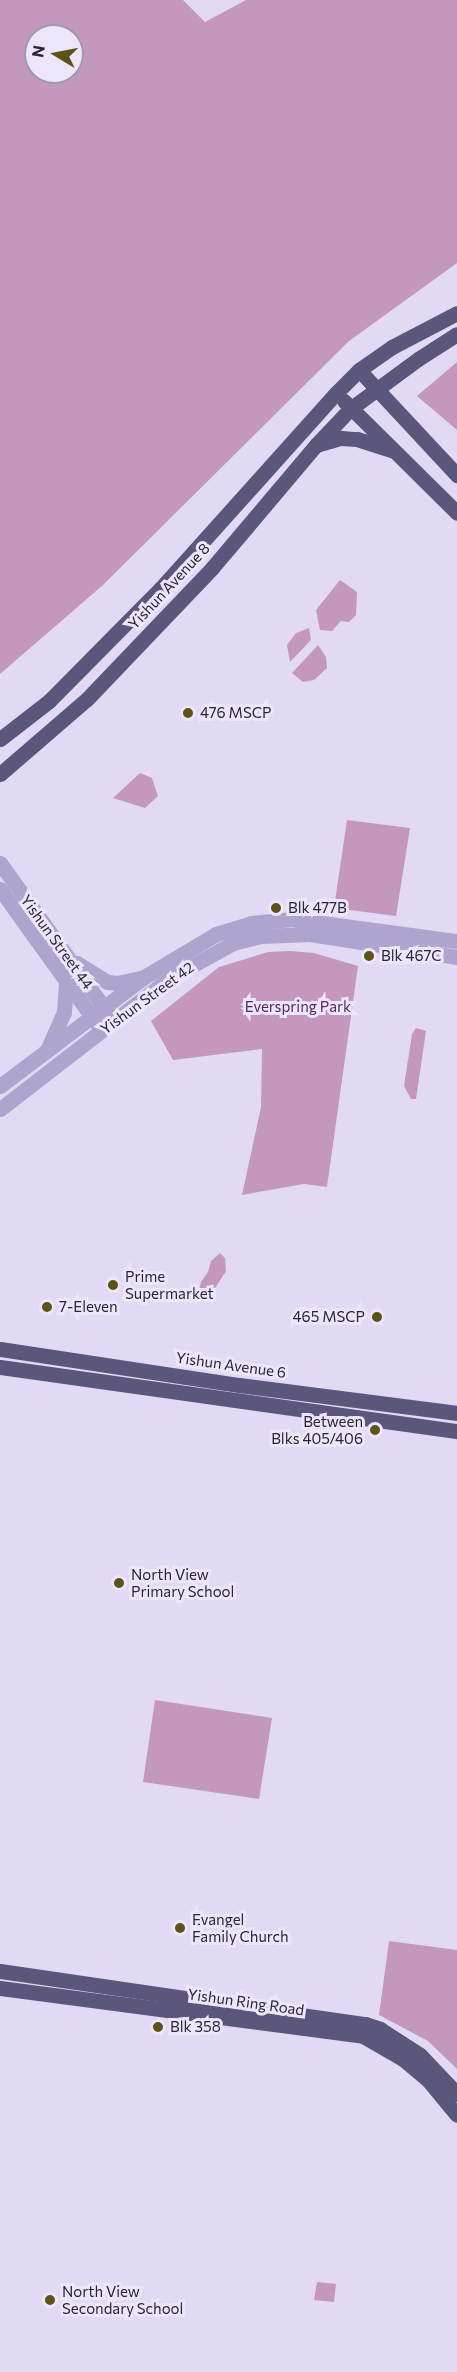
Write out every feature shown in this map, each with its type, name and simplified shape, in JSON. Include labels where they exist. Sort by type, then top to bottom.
[{"type":"main road","name":"Yishun Avenue 8","points":[[0,740],[49,700],[161,588],[359,370],[392,347],[457,312]]},
{"type":"main road","name":"Yishun Avenue 8","points":[[0,783],[4,771],[87,699],[212,568],[316,445],[350,409],[457,334]]},
{"type":"main road","points":[[359,370],[457,476]]},
{"type":"main road","points":[[337,392],[350,409],[457,513]]},
{"type":"main road","points":[[316,445],[341,438],[357,439],[396,452]]},
{"type":"main road","name":"Yishun Avenue 6","points":[[0,1349],[239,1385],[457,1413]]},
{"type":"main road","points":[[0,1367],[457,1431]]},
{"type":"main road","points":[[438,1410],[457,1420]]},
{"type":"main road","name":"Yishun Ring Road","points":[[0,1971],[140,1999],[363,2036],[403,2059],[428,2080],[457,2115]]},
{"type":"main road","name":"Yishun Ring Road","points":[[0,1988],[140,1999],[365,2024],[380,2029],[420,2055],[457,2094]]},
{"type":"street","name":"Yishun Street 44","points":[[0,863],[69,958],[98,1013],[101,1032]]},
{"type":"street","name":"Yishun Street 44","points":[[0,889],[66,981],[98,1013],[115,1022]]},
{"type":"street","name":"Yishun Street 42","points":[[0,1086],[144,977],[216,934],[264,920],[311,921],[457,941]]},
{"type":"street","name":"Yishun Street 42","points":[[0,1109],[168,979],[198,960],[233,944],[261,936],[310,934],[457,957]]},
{"type":"street","points":[[69,958],[108,982],[117,983],[144,977]]},
{"type":"street","points":[[46,1051],[64,1012],[66,981]]},
{"type":"green space","points":[[0,0],[183,0],[205,22],[246,0],[457,0],[457,263],[349,341],[103,585],[0,674]]},
{"type":"green space","points":[[457,362],[457,430],[417,396]]},
{"type":"green space","points":[[340,580],[357,592],[356,615],[349,622],[341,621],[332,631],[320,630],[316,610]]},
{"type":"green space","points":[[309,628],[311,640],[290,662],[287,645],[296,633]]},
{"type":"green space","points":[[318,645],[326,657],[327,668],[314,680],[303,682],[292,673]]},
{"type":"green space","points":[[140,773],[152,778],[158,796],[145,808],[113,798]]},
{"type":"green space","points":[[347,820],[410,828],[396,916],[334,908]]},
{"type":"green space","name":"Everspring Park","points":[[268,952],[314,953],[358,966],[327,1187],[304,1184],[242,1195],[261,1107],[262,1049],[173,1060],[151,1021],[219,967]]},
{"type":"green space","points":[[416,1028],[426,1031],[416,1099],[411,1099],[404,1086],[412,1034]]},
{"type":"green space","points":[[220,1253],[225,1258],[226,1271],[210,1296],[200,1301],[197,1299],[201,1282],[208,1272],[211,1261]]},
{"type":"green space","points":[[155,1700],[272,1718],[259,1799],[143,1782]]},
{"type":"green space","points":[[389,1941],[457,1950],[457,2069],[428,2041],[379,2015]]},
{"type":"green space","points":[[317,2282],[336,2284],[334,2302],[314,2300]]},
{"type":"place","name":"476 MSCP","points":[[188,713]]},
{"type":"place","name":"Blk 477B","points":[[276,908]]},
{"type":"place","name":"Blk 467C","points":[[369,956]]},
{"type":"place","name":"Prime Supermarket","points":[[113,1285]]},
{"type":"place","name":"7-Eleven","points":[[47,1307]]},
{"type":"place","name":"465 MSCP","points":[[377,1317]]},
{"type":"place","name":"Between Blks 405/406","points":[[375,1430]]},
{"type":"place","name":"North View Primary School","points":[[119,1583]]},
{"type":"place","name":"Evangel Family Church","points":[[180,1928]]},
{"type":"place","name":"Blk 358","points":[[158,2027]]},
{"type":"place","name":"North View Secondary School","points":[[50,2300]]}]
